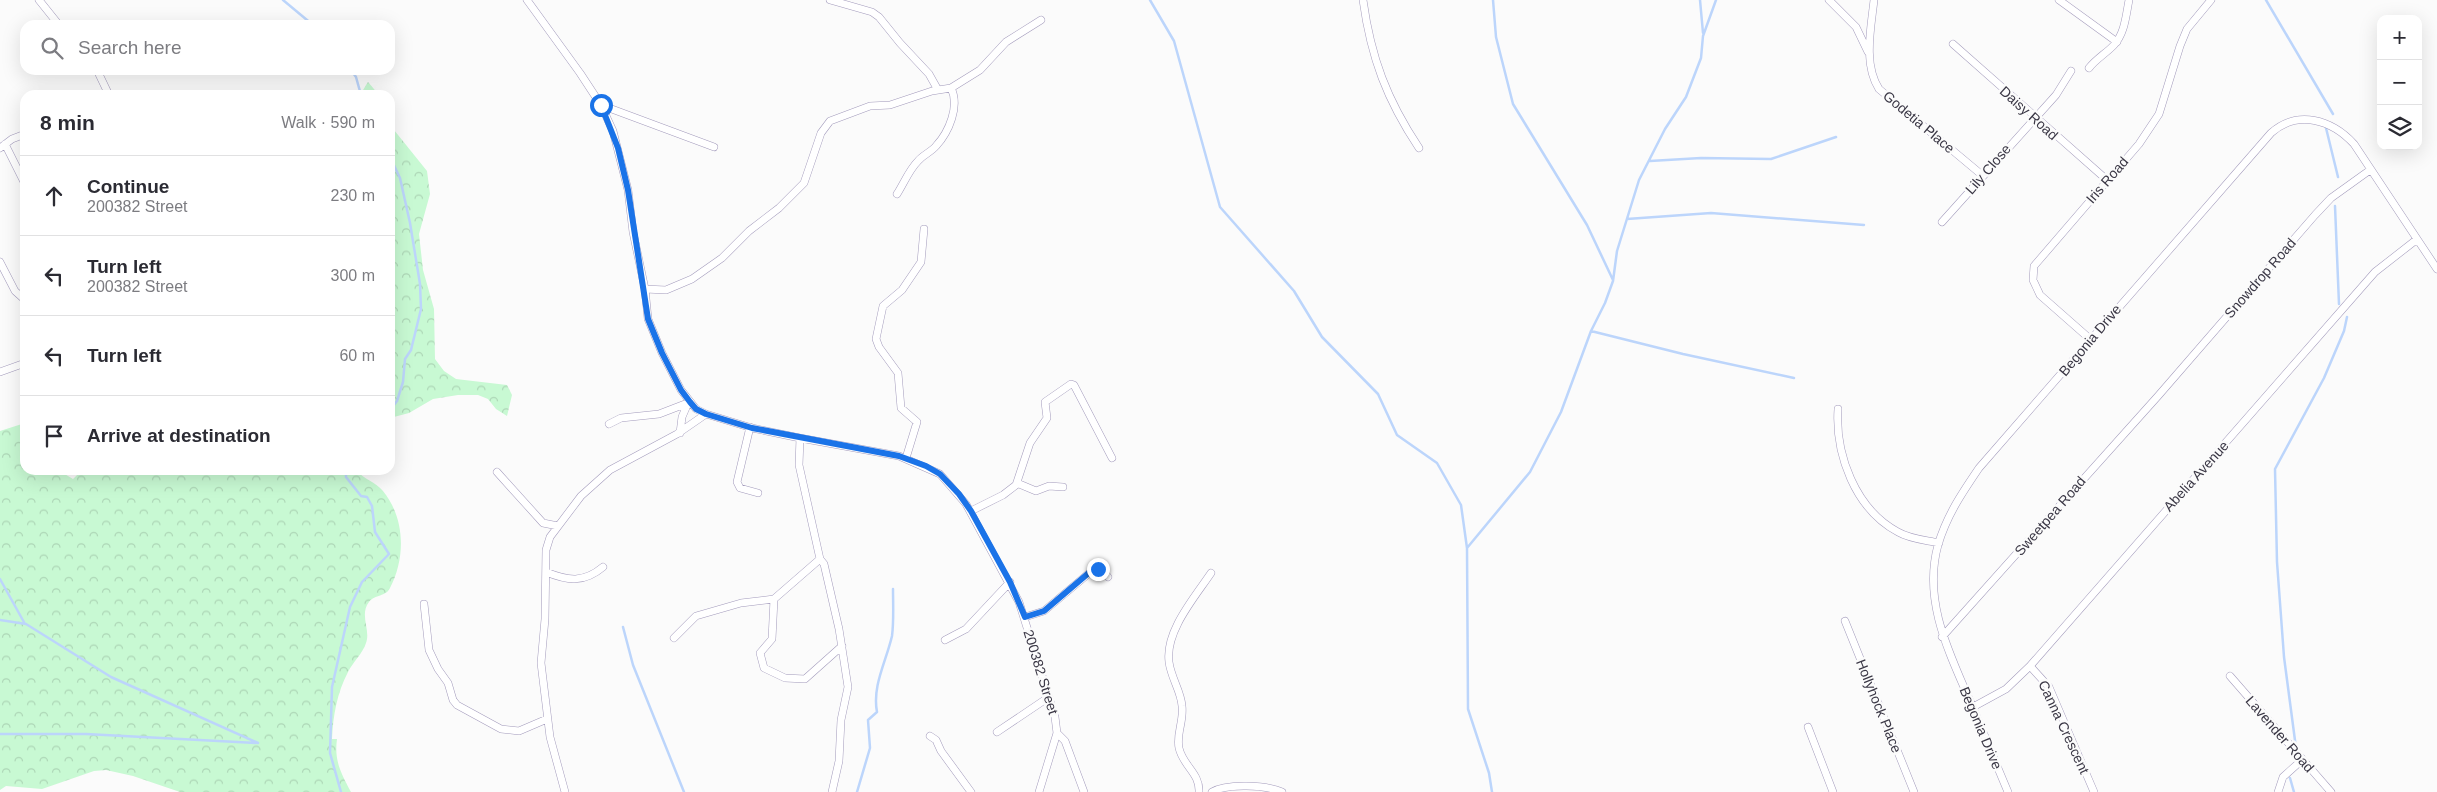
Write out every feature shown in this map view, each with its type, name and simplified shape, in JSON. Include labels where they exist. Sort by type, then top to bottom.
[{"type":"street","points":[[39,0],[55,20]]},
{"type":"street","name":"200382 Street","points":[[527,0],[580,72],[601,105],[618,148],[645,289],[648,319],[688,403],[706,414],[750,427],[906,458],[940,474],[959,494],[971,511],[1010,582],[1025,617],[1055,717],[1057,733],[1040,790]]},
{"type":"street","points":[[830,0],[872,12],[879,17],[929,74],[938,90]]},
{"type":"street","points":[[1363,0],[1381,77],[1398,116],[1419,148]]},
{"type":"street","points":[[1829,0],[1858,29],[1870,57]]},
{"type":"street","name":"Godetia Place","points":[[1874,0],[1870,57],[1873,79],[1879,89],[1982,175]]},
{"type":"street","points":[[2059,0],[2117,42]]},
{"type":"street","points":[[2089,68],[2117,42],[2124,28],[2129,0]]},
{"type":"street","name":"Iris Road","points":[[2090,339],[2040,295],[2035,287],[2032,273],[2036,262],[2139,144],[2155,123],[2184,36],[2211,0]]},
{"type":"street","points":[[645,289],[666,290],[692,279],[722,258],[749,231],[779,208],[804,183],[821,133],[830,121],[870,106],[899,102],[951,88],[980,70],[1006,42],[1041,20]]},
{"type":"street","name":"Daisy Road","points":[[1953,44],[2106,180]]},
{"type":"street","name":"Lily Close","points":[[1942,222],[2056,94],[2071,71]]},
{"type":"street","points":[[99,75],[107,90]]},
{"type":"street","points":[[897,194],[919,160],[936,146],[946,130],[956,102],[951,88]]},
{"type":"street","points":[[601,105],[714,147]]},
{"type":"street","name":"Begonia Drive","points":[[2008,792],[1942,637],[1935,599],[1934,575],[1939,543],[1952,509],[1979,468],[2271,133],[2279,127],[2306,119],[2332,125],[2348,138],[2437,269]]},
{"type":"street","points":[[20,137],[2,146],[20,176]]},
{"type":"street","name":"Snowdrop Road","points":[[2158,396],[2325,205],[2370,170]]},
{"type":"street","points":[[906,458],[917,429],[917,422],[901,408],[898,373],[879,347],[876,339],[882,306],[902,290],[920,262],[924,229]]},
{"type":"street","name":"Abelia Avenue","points":[[1973,707],[2006,689],[2030,666],[2375,272],[2416,240]]},
{"type":"street","points":[[0,262],[15,292],[20,296]]},
{"type":"street","points":[[0,372],[20,365]]},
{"type":"street","points":[[971,511],[1003,495],[1016,483],[1030,443],[1047,418],[1045,402],[1071,384],[1074,385],[1112,458]]},
{"type":"street","name":"Sweetpea Road","points":[[1942,637],[2158,396]]},
{"type":"street","points":[[609,424],[620,418],[659,414],[688,403]]},
{"type":"street","points":[[680,433],[688,403]]},
{"type":"street","points":[[1838,409],[1838,435],[1849,477],[1868,506],[1896,531],[1910,537],[1939,543]]},
{"type":"street","points":[[565,792],[547,720],[541,663],[548,542],[581,496],[610,470],[680,433],[706,414]]},
{"type":"street","points":[[750,427],[737,482],[740,488],[758,493]]},
{"type":"street","points":[[800,438],[799,466],[820,559],[824,564],[842,646],[848,687],[839,737],[840,761],[832,792]]},
{"type":"street","points":[[497,472],[543,523],[558,526]]},
{"type":"street","points":[[1016,483],[1036,491],[1049,486],[1063,487]]},
{"type":"street","points":[[674,638],[696,616],[741,603],[774,599],[820,559]]},
{"type":"street","points":[[546,572],[560,578],[575,580],[591,575],[603,567]]},
{"type":"street","points":[[1025,617],[1044,611],[1094,569],[1102,570],[1108,577]]},
{"type":"street","points":[[1199,792],[1197,778],[1181,758],[1178,746],[1182,708],[1171,670],[1169,653],[1180,622],[1211,573]]},
{"type":"street","points":[[945,640],[966,628],[1010,582]]},
{"type":"street","points":[[774,599],[772,639],[760,653],[764,668],[785,678],[806,679],[842,646]]},
{"type":"street","points":[[424,604],[429,650],[438,669],[448,683],[453,700],[457,705],[501,729],[520,731],[547,720]]},
{"type":"street","name":"Hollyhock Place","points":[[1845,621],[1914,792]]},
{"type":"street","name":"Canna Crescent","points":[[2030,666],[2049,686],[2094,792]]},
{"type":"street","name":"Lavender Road","points":[[2230,676],[2331,792]]},
{"type":"street","points":[[997,732],[1049,697]]},
{"type":"street","points":[[1808,727],[1833,792]]},
{"type":"street","points":[[1057,733],[1065,741],[1084,792]]},
{"type":"street","points":[[930,736],[936,740],[941,751],[961,775],[971,792]]},
{"type":"street","points":[[2278,792],[2283,777],[2302,760]]},
{"type":"street","points":[[1212,792],[1229,786],[1270,788],[1282,792]]},
{"type":"green space","points":[[368,82],[375,90],[363,90]]},
{"type":"green space","points":[[395,131],[427,171],[430,194],[419,234],[423,270],[434,309],[435,359],[444,371],[456,379],[507,385],[512,395],[507,416],[496,409],[488,399],[478,395],[458,395],[433,399],[409,413],[395,417]]},
{"type":"green space","points":[[20,425],[20,475],[66,475],[73,479],[77,475],[361,475],[383,491],[396,513],[399,525],[401,551],[399,564],[388,591],[371,599],[366,607],[366,643],[344,680],[338,696],[333,722],[332,739],[337,739],[337,760],[341,773],[351,792],[180,792],[133,776],[106,770],[94,771],[42,789],[6,786],[0,790],[0,431]]},
{"type":"waterway","points":[[283,0],[307,20]]},
{"type":"waterway","points":[[1150,0],[1174,41],[1220,207],[1294,291],[1322,337],[1378,394],[1397,435],[1437,463],[1461,505],[1467,548],[1468,709],[1489,773],[1492,792]]},
{"type":"waterway","points":[[1493,0],[1496,37],[1513,104],[1587,225],[1613,280]]},
{"type":"waterway","points":[[1700,0],[1703,33]]},
{"type":"waterway","points":[[1467,548],[1530,472],[1561,412],[1591,331],[1605,303],[1613,281],[1617,251],[1639,180],[1665,129],[1686,97],[1701,58],[1703,36],[1716,0]]},
{"type":"waterway","points":[[2266,0],[2333,114]]},
{"type":"waterway","points":[[355,75],[360,90]]},
{"type":"waterway","points":[[2326,128],[2338,177]]},
{"type":"waterway","points":[[1650,161],[1701,158],[1771,159],[1836,137]]},
{"type":"waterway","points":[[395,168],[400,178],[410,223],[420,284],[421,309],[411,350],[405,359],[403,382],[395,404]]},
{"type":"waterway","points":[[2335,206],[2339,304]]},
{"type":"waterway","points":[[1627,219],[1711,213],[1864,225]]},
{"type":"waterway","points":[[2296,748],[2284,657],[2277,562],[2275,469],[2324,378],[2344,331],[2347,317]]},
{"type":"waterway","points":[[1591,331],[1683,354],[1794,378]]},
{"type":"waterway","points":[[341,792],[330,753],[332,687],[350,607],[362,582],[389,554],[375,532],[372,506],[367,497],[361,496],[346,475]]},
{"type":"waterway","points":[[0,579],[25,624]]},
{"type":"waterway","points":[[857,792],[870,748],[868,720],[877,712],[876,693],[892,636],[893,589]]},
{"type":"waterway","points":[[0,620],[26,624],[111,677],[258,743]]},
{"type":"waterway","points":[[623,627],[633,665],[684,792]]},
{"type":"waterway","points":[[0,734],[86,734],[256,743]]},
{"type":"waterway","points":[[2290,778],[2294,792]]},
{"type":"route","points":[[601,105],[613,131],[628,190],[633,232],[645,289],[648,319],[662,353],[681,390],[696,409],[706,414],[752,428],[899,456],[926,466],[940,474],[951,484],[971,511],[1010,582],[1025,617],[1044,611],[1091,571],[1098,569]]}]
